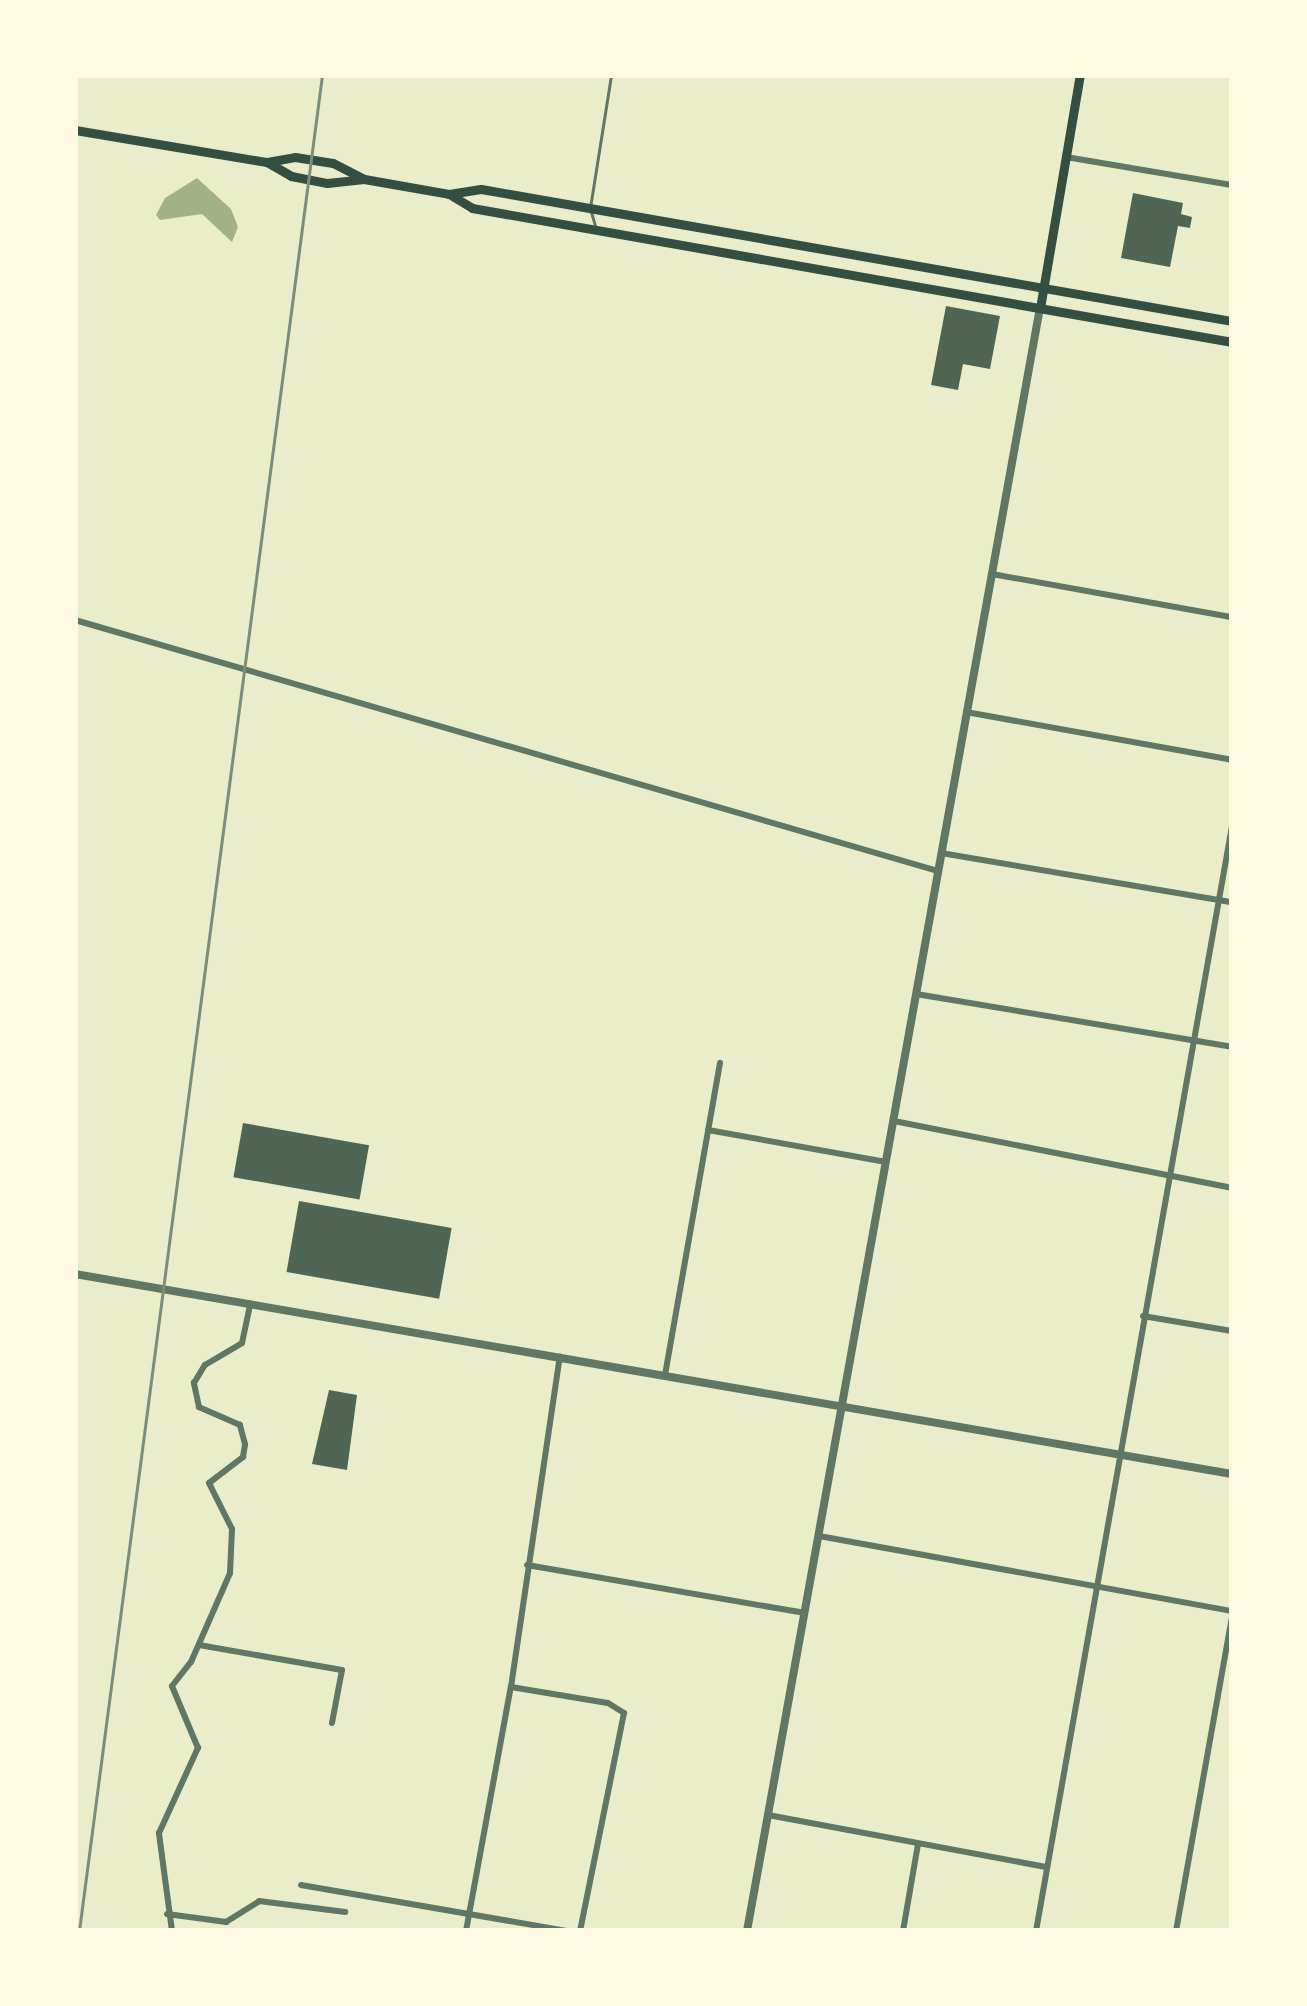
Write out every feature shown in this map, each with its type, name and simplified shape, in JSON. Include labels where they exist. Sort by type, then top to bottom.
[{"type":"main road","points":[[1040,308],[1080,75]]},
{"type":"main road","points":[[75,130],[268,162],[314,180],[364,179],[449,194],[481,190],[1232,321]]},
{"type":"main road","points":[[268,162],[294,156],[333,163],[364,179]]},
{"type":"main road","points":[[449,194],[472,208],[1232,342]]},
{"type":"street","points":[[1066,157],[1232,186]]},
{"type":"street","points":[[747,1931],[1040,308]]},
{"type":"street","points":[[992,574],[1232,618]]},
{"type":"street","points":[[75,620],[938,871]]},
{"type":"street","points":[[966,712],[1232,760]]},
{"type":"street","points":[[1036,1931],[1232,826]]},
{"type":"street","points":[[942,853],[1232,902]]},
{"type":"street","points":[[916,994],[1232,1047]]},
{"type":"street","points":[[665,1375],[720,1063]]},
{"type":"street","points":[[894,1121],[1232,1188]]},
{"type":"street","points":[[708,1130],[886,1162]]},
{"type":"street","points":[[75,1274],[1232,1474]]},
{"type":"street","points":[[172,1931],[159,1833],[198,1748],[172,1686],[199,1645],[227,1581],[234,1539],[209,1484],[243,1457],[245,1444],[240,1425],[200,1407],[194,1383],[205,1365],[242,1343],[250,1304]]},
{"type":"street","points":[[1144,1316],[1232,1332]]},
{"type":"street","points":[[466,1931],[511,1687],[560,1357]]},
{"type":"street","points":[[818,1536],[1232,1614],[1176,1931]]},
{"type":"street","points":[[527,1565],[804,1614]]},
{"type":"street","points":[[199,1645],[342,1670],[332,1723]]},
{"type":"street","points":[[511,1687],[608,1703],[624,1713],[580,1931]]},
{"type":"street","points":[[768,1815],[1047,1867]]},
{"type":"street","points":[[903,1931],[918,1844]]},
{"type":"street","points":[[302,1884],[568,1931]]},
{"type":"street","points":[[168,1914],[226,1922],[259,1901],[346,1912]]},
{"type":"street","points":[[211,1931],[212,1922]]},
{"type":"lane","points":[[597,230],[590,208],[612,75]]},
{"type":"shaded area","points":[[197,178],[231,209],[238,227],[232,242],[202,214],[160,220],[156,215],[165,198]]},
{"type":"building","points":[[1133,193],[1183,203],[1181,214],[1192,217],[1190,228],[1178,226],[1170,267],[1121,258]]},
{"type":"building","points":[[946,306],[1000,316],[990,369],[963,364],[958,390],[931,385]]},
{"type":"building","points":[[243,1123],[369,1145],[360,1199],[233,1177]]},
{"type":"building","points":[[299,1201],[452,1228],[439,1299],[286,1272]]},
{"type":"building","points":[[329,1390],[357,1395],[347,1470],[312,1464]]},
{"type":"railway","points":[[79,1931],[322,75]]}]
